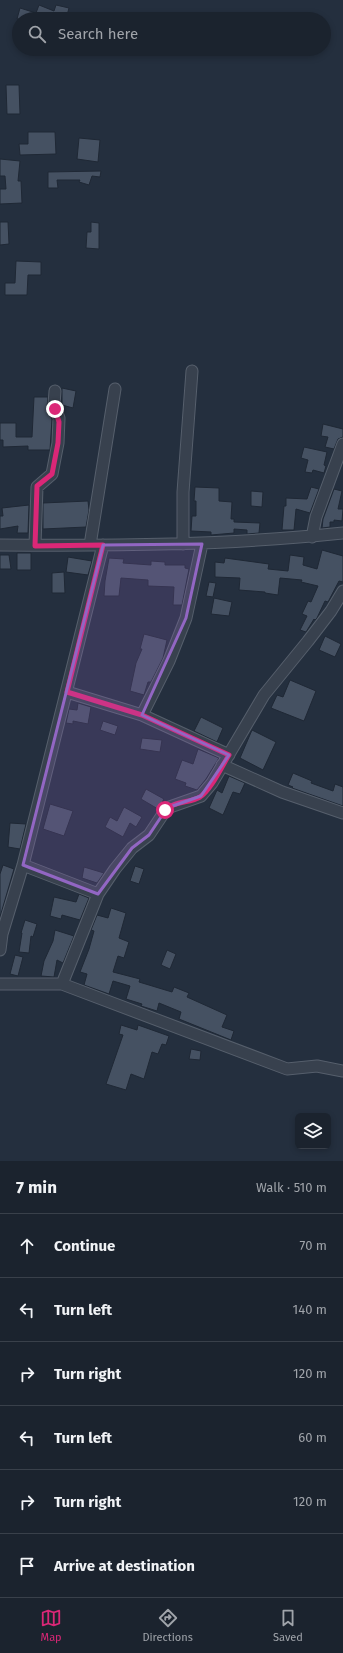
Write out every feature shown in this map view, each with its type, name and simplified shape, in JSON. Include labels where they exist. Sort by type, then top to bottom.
[{"type":"street","points":[[182,544],[183,492],[192,371]]},
{"type":"street","points":[[90,545],[115,389]]},
{"type":"street","points":[[35,546],[37,486],[52,474],[58,443],[59,418],[54,406],[55,391]]},
{"type":"street","points":[[312,537],[318,511],[343,444]]},
{"type":"street","points":[[0,545],[202,544],[312,537],[343,533]]},
{"type":"street","points":[[142,715],[169,661],[186,618],[202,544]]},
{"type":"street","points":[[0,950],[2,934],[23,865],[103,545]]},
{"type":"street","points":[[62,984],[98,894],[132,848],[149,835],[167,808],[201,796],[212,783],[264,696],[331,611],[343,592]]},
{"type":"street","points":[[67,692],[142,715],[229,755]]},
{"type":"street","points":[[222,765],[282,792],[343,813]]},
{"type":"street","points":[[23,865],[98,894]]},
{"type":"street","points":[[0,984],[62,984],[194,1035],[288,1069],[318,1066],[343,1071]]},
{"type":"highlighted area","points":[[202,544],[186,618],[142,715],[229,755],[201,796],[167,808],[149,835],[132,848],[98,894],[23,865],[103,545]]},
{"type":"building","points":[[39,5],[54,11],[56,5],[69,8],[68,12],[36,12]]},
{"type":"building","points":[[20,8],[33,12],[19,12]]},
{"type":"building","points":[[6,85],[19,85],[20,114],[7,114]]},
{"type":"building","points":[[28,132],[55,132],[56,154],[20,155],[19,144],[28,144]]},
{"type":"building","points":[[79,138],[100,140],[98,162],[77,159]]},
{"type":"building","points":[[0,159],[20,161],[18,181],[21,181],[22,203],[0,204],[0,189],[6,189],[5,176],[0,176]]},
{"type":"building","points":[[101,171],[100,177],[92,176],[89,185],[79,182],[80,180],[57,180],[58,188],[48,188],[48,172]]},
{"type":"building","points":[[0,222],[8,222],[9,244],[0,245]]},
{"type":"building","points":[[91,222],[99,223],[99,249],[86,248],[87,232],[91,232]]},
{"type":"building","points":[[16,261],[41,262],[41,275],[28,275],[27,295],[5,295],[5,283],[15,283]]},
{"type":"building","points":[[62,388],[76,391],[73,408],[62,405]]},
{"type":"building","points":[[34,397],[48,397],[47,407],[52,419],[50,450],[28,450],[28,446],[3,447],[3,440],[0,440],[0,423],[16,423],[16,437],[32,437]]},
{"type":"building","points":[[323,424],[343,429],[343,437],[338,439],[334,449],[325,447],[328,437],[321,436]]},
{"type":"building","points":[[304,447],[327,452],[324,473],[313,470],[312,473],[305,472],[308,460],[301,458]]},
{"type":"building","points":[[195,487],[219,488],[219,501],[232,502],[231,519],[234,519],[234,522],[260,523],[259,533],[247,534],[247,530],[234,529],[234,533],[211,535],[211,532],[191,531],[192,516],[196,516],[196,501],[194,501]]},
{"type":"building","points":[[311,487],[319,489],[310,513],[296,509],[294,530],[282,530],[286,498],[307,499]]},
{"type":"building","points":[[334,489],[342,491],[338,509],[343,509],[342,521],[334,520],[334,522],[330,522],[330,527],[322,528],[323,519]]},
{"type":"building","points":[[251,491],[263,492],[262,507],[251,506]]},
{"type":"building","points":[[88,501],[89,510],[86,527],[43,529],[43,503]]},
{"type":"building","points":[[29,505],[28,533],[17,533],[18,526],[0,529],[0,516],[3,516],[2,508]]},
{"type":"building","points":[[322,550],[343,556],[343,582],[339,581],[328,602],[325,601],[317,618],[315,620],[314,619],[306,632],[300,630],[307,616],[302,614],[308,601],[311,602],[318,586],[301,582],[302,580],[280,578],[278,595],[265,592],[239,590],[240,578],[215,577],[215,562],[224,563],[225,558],[269,564],[268,569],[288,571],[290,555],[304,557],[303,565],[317,569]]},
{"type":"building","points":[[17,553],[31,553],[31,570],[17,570]]},
{"type":"building","points":[[0,555],[9,555],[11,569],[0,569]]},
{"type":"building","points":[[68,557],[92,561],[88,575],[66,572]]},
{"type":"building","points":[[109,558],[124,559],[123,563],[151,565],[151,561],[165,562],[165,565],[185,565],[185,568],[189,569],[182,605],[173,605],[174,587],[148,586],[148,580],[121,578],[119,596],[104,596]]},
{"type":"building","points":[[64,572],[65,593],[52,593],[52,573]]},
{"type":"building","points":[[209,582],[216,583],[213,597],[206,596]]},
{"type":"building","points":[[214,598],[232,602],[229,616],[211,614]]},
{"type":"building","points":[[144,634],[167,640],[163,658],[151,682],[148,682],[144,695],[130,691],[136,663],[142,649],[140,649]]},
{"type":"building","points":[[325,636],[341,644],[335,657],[319,650]]},
{"type":"building","points":[[290,680],[316,691],[304,721],[271,708],[277,695],[283,697]]},
{"type":"building","points":[[78,703],[91,707],[88,724],[73,721],[73,724],[66,723],[69,709],[77,710]]},
{"type":"building","points":[[201,717],[223,728],[217,742],[194,731]]},
{"type":"building","points":[[103,721],[118,726],[115,735],[100,730]]},
{"type":"building","points":[[252,730],[276,742],[263,770],[240,758]]},
{"type":"building","points":[[142,738],[162,740],[160,752],[140,749]]},
{"type":"building","points":[[198,749],[219,758],[197,790],[185,786],[186,783],[175,779],[182,760],[193,764]]},
{"type":"building","points":[[293,773],[312,781],[311,783],[333,791],[335,784],[343,787],[343,806],[292,788],[293,787],[288,785]]},
{"type":"building","points":[[229,776],[245,783],[240,794],[233,792],[223,815],[209,808],[217,790],[222,793]]},
{"type":"building","points":[[146,789],[164,799],[158,809],[141,799]]},
{"type":"building","points":[[50,804],[73,811],[64,836],[43,829]]},
{"type":"building","points":[[124,807],[142,817],[136,827],[130,823],[123,837],[105,827],[110,817],[117,821]]},
{"type":"building","points":[[10,823],[26,824],[20,849],[8,847]]},
{"type":"building","points":[[3,865],[14,869],[0,917],[0,874]]},
{"type":"building","points":[[135,866],[144,869],[139,884],[130,881]]},
{"type":"building","points":[[84,867],[104,873],[97,883],[82,878]]},
{"type":"building","points":[[79,894],[89,898],[80,920],[62,915],[61,919],[50,916],[54,897],[76,902]]},
{"type":"building","points":[[111,908],[126,913],[119,938],[129,942],[124,958],[118,956],[113,972],[140,979],[139,982],[172,992],[174,987],[189,993],[187,997],[227,1015],[222,1027],[234,1031],[231,1040],[179,1019],[181,1012],[159,1003],[157,1011],[126,999],[130,986],[113,981],[109,994],[84,985],[87,974],[80,972],[94,931],[91,930],[97,915],[108,918]]},
{"type":"building","points":[[25,920],[37,924],[33,937],[31,936],[29,953],[19,952],[21,933]]},
{"type":"building","points":[[55,930],[74,936],[63,963],[57,960],[54,977],[41,976],[44,961],[53,941]]},
{"type":"building","points":[[167,950],[176,954],[170,969],[161,965]]},
{"type":"building","points":[[15,955],[23,957],[18,976],[10,974]]},
{"type":"building","points":[[121,1025],[137,1030],[138,1025],[169,1036],[166,1045],[162,1044],[158,1054],[152,1052],[144,1079],[131,1074],[126,1090],[106,1084],[123,1035],[119,1034]]},
{"type":"building","points":[[191,1049],[201,1051],[200,1060],[189,1059]]},
{"type":"route","points":[[55,409],[59,418],[58,443],[52,474],[47,479],[39,483],[36,490],[35,546],[103,545],[67,692],[142,715],[229,755],[212,783],[201,796],[170,806],[165,810]]}]
